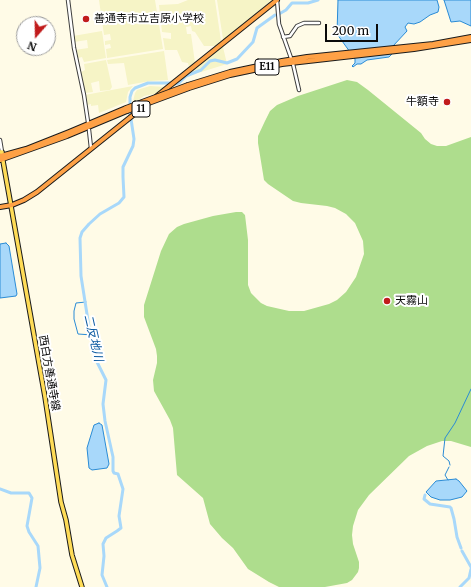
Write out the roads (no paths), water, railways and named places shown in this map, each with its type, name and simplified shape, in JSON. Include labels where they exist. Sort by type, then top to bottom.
[{"type":"highway","name":"11","points":[[0,207],[12,205],[37,192],[277,0]]},
{"type":"highway","name":"E11","points":[[395,50],[471,37]]},
{"type":"highway","name":"E11","points":[[1,154],[69,132],[189,86],[257,69],[346,55],[433,47],[471,40]]},
{"type":"highway","name":"E11","points":[[2,161],[67,136],[127,109]]},
{"type":"main road","name":"西白方善通寺線","points":[[2,161],[12,205],[14,224],[45,397],[61,502],[66,520],[72,555],[82,587]]},
{"type":"street","points":[[68,0],[74,48],[84,94],[88,122]]},
{"type":"street","points":[[277,0],[278,18],[291,58]]},
{"type":"street","points":[[283,37],[290,36],[297,26],[304,23],[319,23]]},
{"type":"street","points":[[293,64],[299,90]]},
{"type":"street","points":[[89,130],[91,149]]},
{"type":"street","points":[[0,140],[1,154]]},
{"type":"water","points":[[338,0],[437,0],[439,7],[438,12],[430,15],[420,22],[414,24],[408,23],[405,27],[407,31],[393,46],[392,54],[389,57],[367,60],[353,67],[352,66],[355,63],[355,59],[337,34]]},
{"type":"water","points":[[444,0],[471,0],[471,26],[460,21],[451,22]]},
{"type":"water","points":[[6,243],[9,246],[17,294],[16,296],[0,298],[0,244]]},
{"type":"water","points":[[99,423],[102,425],[109,464],[107,468],[92,470],[89,468],[87,448],[94,425]]},
{"type":"water","points":[[456,479],[467,491],[462,497],[450,500],[440,500],[431,497],[426,492],[436,481]]},
{"type":"waterway","name":"二反地川","points":[[279,14],[286,10],[292,3],[308,3],[318,0]]},
{"type":"waterway","name":"二反地川","points":[[175,84],[179,83],[186,76],[201,70],[210,61],[215,60],[227,63],[237,59],[253,42],[257,28],[275,15]]},
{"type":"waterway","name":"二反地川","points":[[130,115],[130,97],[135,88],[148,83],[170,83]]},
{"type":"waterway","name":"二反地川","points":[[107,587],[102,575],[104,556],[103,544],[106,538],[121,528],[119,516],[123,489],[118,474],[114,473],[113,471],[113,457],[103,404],[106,380],[96,360],[89,327],[81,276],[80,238],[82,232],[89,224],[100,214],[119,203],[124,197],[123,167],[133,146],[134,139],[131,119]]},
{"type":"waterway","points":[[86,302],[76,303],[74,319],[78,334],[92,335]]},
{"type":"waterway","points":[[450,465],[449,461],[443,456],[445,438],[455,423],[471,389]]},
{"type":"waterway","points":[[448,480],[445,475],[449,467]]},
{"type":"waterway","points":[[0,489],[11,493],[29,493],[32,498],[27,526],[38,546],[40,568],[36,587]]},
{"type":"waterway","points":[[425,495],[424,499],[430,504],[450,507]]},
{"type":"waterway","points":[[451,508],[457,537],[461,548]]},
{"type":"waterway","points":[[462,551],[471,567]]},
{"type":"waterway","points":[[460,587],[469,578],[471,569]]},
{"type":"place","name":"善通寺市立吉原小学校","points":[[86,19]]},
{"type":"place","name":"牛額寺","points":[[447,102]]},
{"type":"place","name":"天霧山","points":[[387,301]]}]
